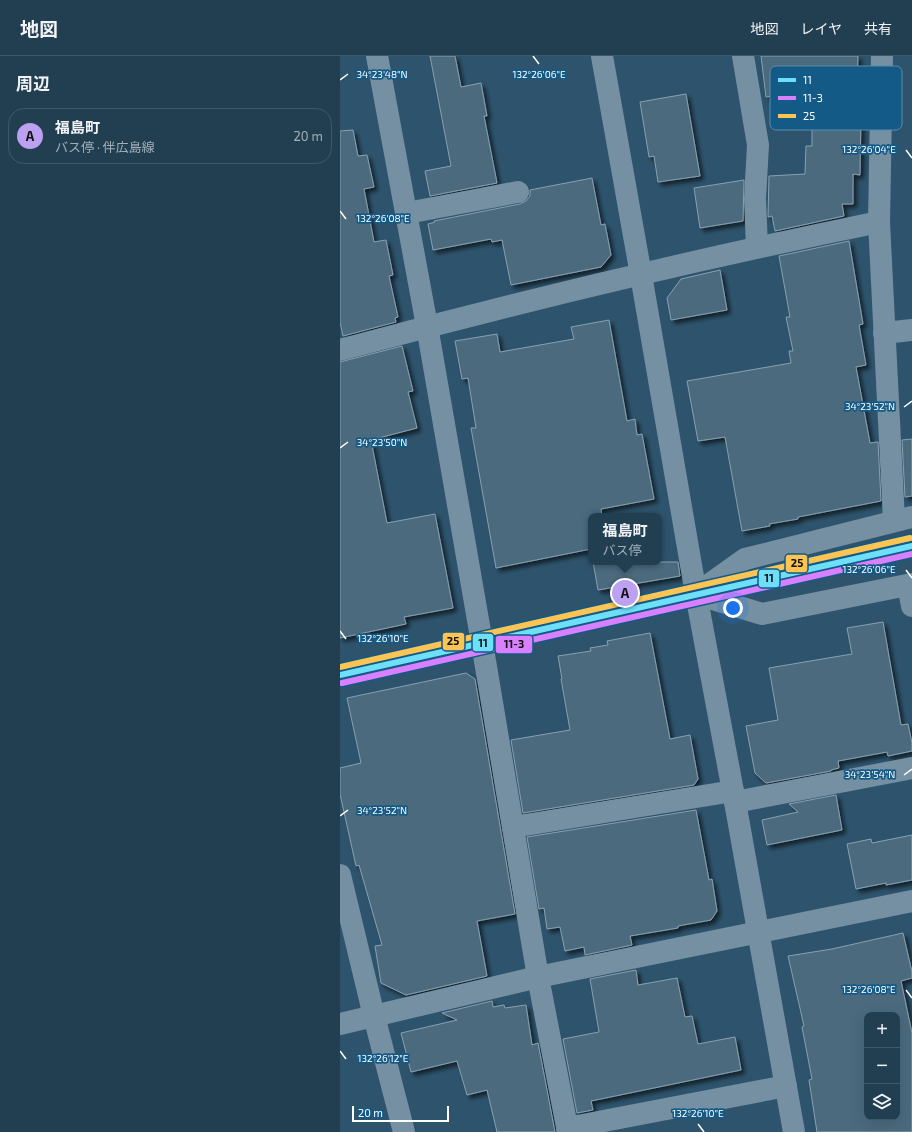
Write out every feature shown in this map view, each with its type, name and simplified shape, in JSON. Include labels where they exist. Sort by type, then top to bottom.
[{"type":"main road","points":[[340,675],[912,546]]},
{"type":"street","points":[[377,56],[427,326],[538,977],[568,1130],[786,1086]]},
{"type":"street","points":[[602,56],[696,594],[794,1132]]},
{"type":"street","points":[[743,56],[758,145],[754,198],[756,247]]},
{"type":"street","points":[[882,56],[882,66]]},
{"type":"street","points":[[696,594],[745,559],[903,519],[884,333],[879,222],[881,130]]},
{"type":"street","points":[[407,213],[518,192]]},
{"type":"street","points":[[340,350],[427,326],[756,247],[879,222]]},
{"type":"street","points":[[884,333],[912,330]]},
{"type":"street","points":[[696,594],[762,614],[910,585],[912,606]]},
{"type":"street","points":[[513,827],[734,797],[912,768]]},
{"type":"street","points":[[340,875],[404,1132]]},
{"type":"street","points":[[340,1024],[538,977],[912,901]]},
{"type":"building","points":[[430,56],[455,56],[461,87],[481,83],[487,116],[484,116],[497,183],[430,196],[425,171],[451,166]]},
{"type":"building","points":[[761,56],[858,56],[858,66],[770,66],[770,96],[766,97]]},
{"type":"building","points":[[686,94],[700,176],[658,182],[654,156],[649,157],[640,102]]},
{"type":"building","points":[[353,130],[358,156],[367,155],[374,187],[364,189],[374,242],[386,240],[393,275],[389,276],[398,317],[395,318],[396,322],[343,336],[340,322],[340,131]]},
{"type":"building","points":[[812,130],[861,130],[860,175],[853,174],[853,204],[842,204],[844,216],[775,231],[772,216],[768,217],[769,176],[805,174],[806,146],[812,146]]},
{"type":"building","points":[[592,178],[601,225],[605,224],[611,255],[601,267],[511,285],[502,240],[492,242],[491,239],[433,250],[428,224],[435,222],[434,221],[520,204],[526,201],[530,196],[530,190]]},
{"type":"building","points":[[744,180],[743,221],[700,228],[694,188]]},
{"type":"building","points":[[849,241],[863,324],[859,325],[866,365],[856,367],[870,443],[878,442],[881,501],[798,517],[798,519],[769,524],[770,526],[742,531],[725,437],[698,441],[687,381],[791,363],[789,351],[793,351],[786,317],[790,317],[779,256]]},
{"type":"building","points":[[720,270],[727,310],[671,320],[667,298],[681,279]]},
{"type":"building","points":[[609,320],[627,421],[635,419],[637,435],[642,434],[654,499],[601,509],[602,513],[588,513],[588,550],[496,568],[471,428],[476,428],[468,378],[462,379],[455,341],[497,334],[500,352],[574,339],[571,327]]},
{"type":"building","points":[[402,346],[413,391],[408,392],[417,428],[371,440],[387,523],[435,514],[453,608],[404,617],[406,624],[340,638],[340,362]]},
{"type":"building","points":[[912,439],[912,496],[905,497],[902,440]]},
{"type":"building","points":[[662,562],[678,562],[680,576],[598,590],[594,565],[662,565]]},
{"type":"building","points":[[883,622],[901,725],[908,724],[912,751],[888,756],[887,752],[838,761],[839,768],[831,771],[766,783],[755,773],[746,726],[778,720],[769,668],[852,654],[847,628]]},
{"type":"building","points":[[650,633],[670,739],[690,735],[698,779],[694,785],[523,813],[511,740],[570,730],[558,656],[591,651],[590,648],[608,645],[607,641]]},
{"type":"building","points":[[466,673],[475,679],[515,914],[477,921],[487,976],[406,995],[381,983],[375,946],[382,945],[359,865],[356,866],[340,794],[340,768],[361,763],[347,698]]},
{"type":"building","points":[[836,795],[842,830],[767,845],[762,820],[798,812],[789,804]]},
{"type":"building","points":[[696,810],[709,880],[712,879],[717,911],[711,920],[678,926],[678,928],[630,936],[632,945],[585,955],[584,947],[565,951],[560,927],[547,929],[544,908],[539,909],[527,837]]},
{"type":"building","points":[[912,835],[912,880],[856,889],[847,844],[871,839],[872,843]]},
{"type":"building","points":[[903,933],[912,972],[912,978],[901,981],[912,1033],[912,1132],[817,1132],[809,1080],[812,1079],[802,1027],[804,1026],[788,956],[832,949]]},
{"type":"building","points":[[636,970],[638,985],[677,978],[685,1017],[692,1016],[698,1044],[735,1037],[741,1070],[591,1101],[593,1110],[577,1113],[563,1039],[599,1032],[590,979]]},
{"type":"building","points":[[492,1001],[493,1007],[504,1005],[505,1008],[526,1005],[532,1045],[538,1043],[555,1132],[497,1132],[487,1090],[467,1095],[457,1061],[411,1072],[401,1033],[457,1020],[442,1013]]},
{"type":"transit line","name":"25","points":[[340,667],[910,538]]},
{"type":"transit line","name":"11","points":[[340,675],[912,546]]},
{"type":"transit line","name":"11-3","points":[[342,683],[912,554]]},
{"type":"place","name":"福島町","points":[[625,593]]}]
